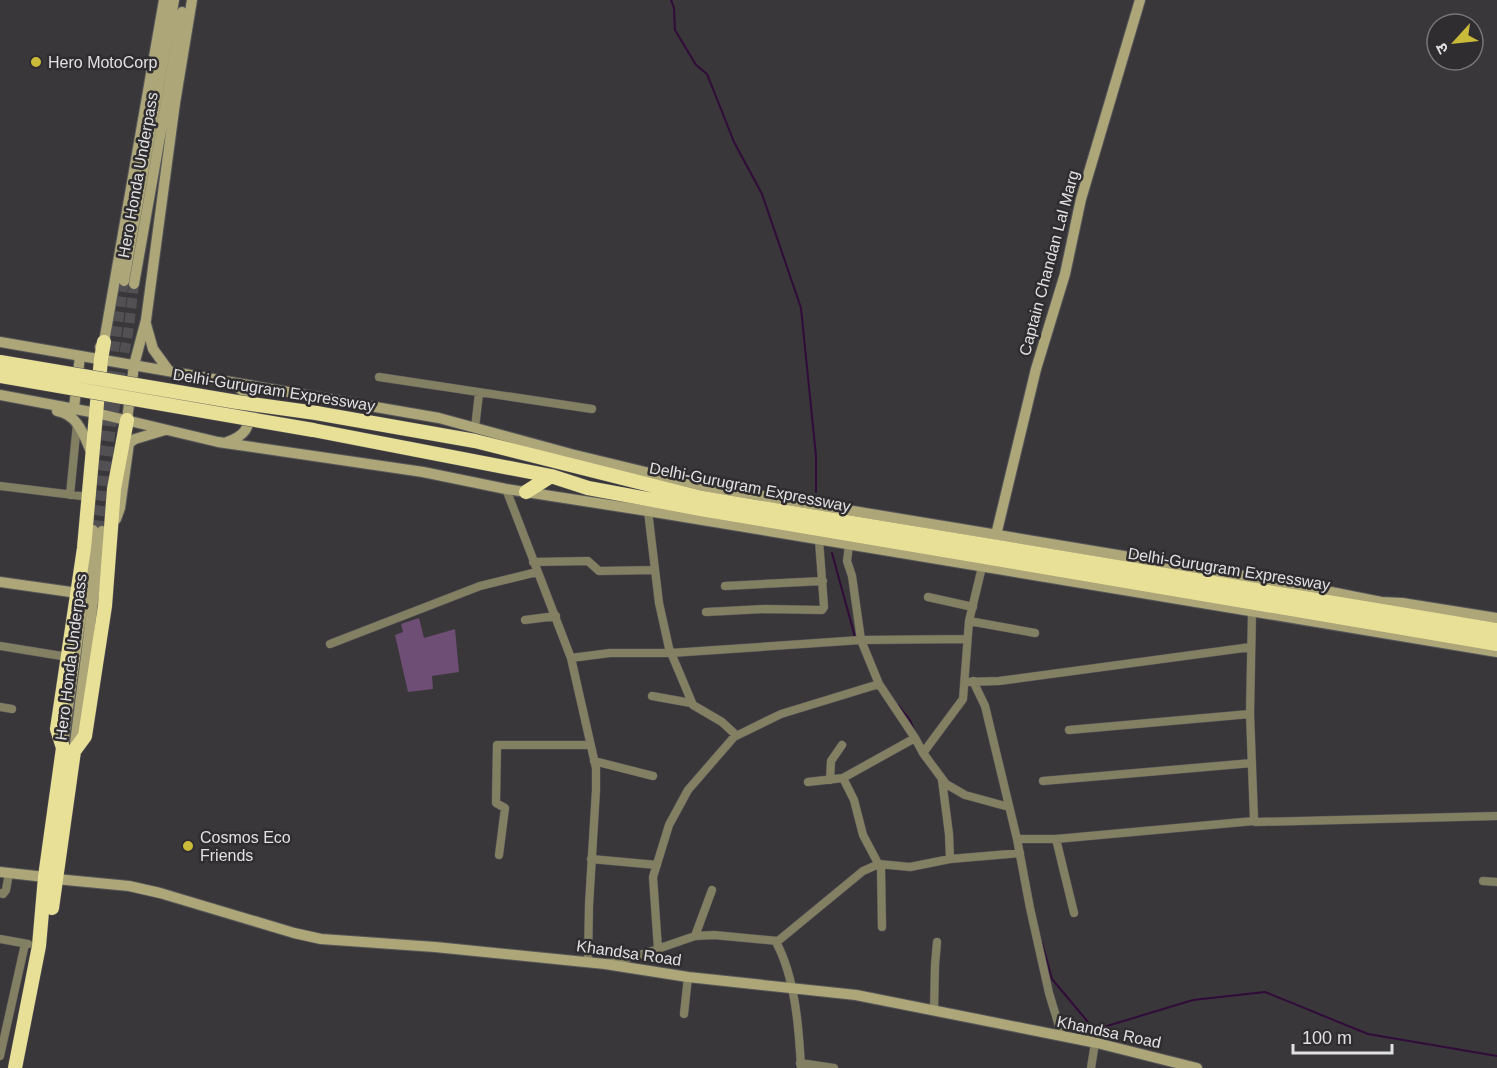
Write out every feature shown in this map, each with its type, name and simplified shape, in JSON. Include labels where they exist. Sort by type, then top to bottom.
[{"type":"highway","points":[[24,1068],[68,749],[57,729],[90,497],[104,342]]},
{"type":"highway","name":"Delhi-Gurugram Expressway","points":[[0,362],[475,441],[702,498],[1497,630]]},
{"type":"highway","name":"Delhi-Gurugram Expressway","points":[[0,376],[301,428],[550,476],[599,490],[868,543],[1497,644]]},
{"type":"highway","points":[[68,749],[86,736],[105,606],[102,528],[115,480],[125,427]]},
{"type":"highway","points":[[571,454],[594,471]]},
{"type":"highway","points":[[622,478],[639,471]]},
{"type":"highway","points":[[526,492],[550,476]]},
{"type":"highway","points":[[15,1068],[36,987],[32,945],[50,878]]},
{"type":"main road","points":[[77,355],[94,352],[104,342],[164,0]]},
{"type":"main road","name":"Hero Honda Underpass","points":[[174,0],[129,282],[184,0]]},
{"type":"main road","points":[[125,427],[134,365],[146,320],[175,103],[192,0]]},
{"type":"main road","name":"Captain Chandan Lal Marg","points":[[996,536],[1036,369],[1065,274],[1081,199],[1140,0]]},
{"type":"main road","points":[[146,320],[153,349],[169,371]]},
{"type":"main road","points":[[0,342],[439,418],[571,454],[703,486],[1381,602],[1402,603],[1497,618]]},
{"type":"main road","points":[[74,408],[77,355]]},
{"type":"main road","points":[[225,443],[242,435],[246,430],[252,407],[246,394],[234,383]]},
{"type":"main road","points":[[0,394],[96,413],[125,427],[150,426],[225,443],[423,472],[506,489],[849,545],[868,543],[982,567],[1497,652]]},
{"type":"main road","points":[[17,398],[29,405],[64,412],[77,424],[93,457]]},
{"type":"main road","name":"Hero Honda Underpass","points":[[68,749],[102,528],[116,519],[120,508],[129,443],[168,429]]},
{"type":"main road","points":[[0,582],[78,593]]},
{"type":"main road","name":"Khandsa Road","points":[[4,873],[129,886],[321,939],[435,947],[588,962],[688,977],[856,995],[1095,1043],[1197,1068]]},
{"type":"street","points":[[379,377],[592,409]]},
{"type":"street","points":[[475,428],[479,393]]},
{"type":"street","points":[[70,495],[77,424]]},
{"type":"street","points":[[0,486],[90,497]]},
{"type":"street","points":[[506,489],[571,658],[594,761],[596,790],[588,962]]},
{"type":"street","points":[[648,511],[665,635],[691,703]]},
{"type":"street","points":[[706,612],[765,609],[820,611],[824,607],[819,540]]},
{"type":"street","points":[[849,545],[847,561],[852,574],[861,640],[879,684],[942,780],[965,795],[1009,807]]},
{"type":"street","points":[[533,562],[588,561],[599,571],[655,570]]},
{"type":"street","points":[[923,753],[950,715],[962,703],[970,682],[967,639],[982,567]]},
{"type":"street","points":[[330,644],[480,586],[537,572]]},
{"type":"street","points":[[725,586],[823,581]]},
{"type":"street","points":[[928,597],[973,607]]},
{"type":"street","points":[[1252,612],[1250,714],[1254,821]]},
{"type":"street","points":[[525,620],[556,616]]},
{"type":"street","points":[[969,621],[1035,633]]},
{"type":"street","points":[[571,658],[610,653],[671,653],[861,640],[967,639]]},
{"type":"street","points":[[0,646],[68,657]]},
{"type":"street","points":[[970,682],[1009,680],[1251,647]]},
{"type":"street","points":[[970,682],[985,706],[1017,839],[1049,993],[1062,1036]]},
{"type":"street","points":[[658,949],[653,877],[669,825],[688,790],[736,735],[781,714],[879,684]]},
{"type":"street","points":[[652,696],[691,703],[722,722],[736,735]]},
{"type":"street","points":[[0,707],[12,709]]},
{"type":"street","points":[[1069,730],[1250,714]]},
{"type":"street","points":[[808,782],[843,778],[915,738]]},
{"type":"street","points":[[499,855],[505,808],[496,803],[497,745],[590,745]]},
{"type":"street","points":[[830,780],[831,761],[842,745]]},
{"type":"street","points":[[594,761],[653,776]]},
{"type":"street","points":[[1043,781],[1252,763]]},
{"type":"street","points":[[843,778],[854,800],[863,835],[879,864],[882,876],[882,927]]},
{"type":"street","points":[[942,780],[950,859]]},
{"type":"street","points":[[1017,839],[1056,839],[1254,821],[1497,816]]},
{"type":"street","points":[[1056,839],[1074,913]]},
{"type":"street","points":[[604,964],[640,955],[695,936],[714,935],[776,942],[782,940],[863,871],[879,864],[910,867],[950,859],[1020,853]]},
{"type":"street","points":[[591,859],[657,865]]},
{"type":"street","points":[[0,893],[3,894],[6,890],[4,873]]},
{"type":"street","points":[[1483,881],[1497,882]]},
{"type":"street","points":[[695,936],[712,890]]},
{"type":"street","points":[[0,939],[32,945],[0,1056]]},
{"type":"street","points":[[776,942],[782,952],[791,987],[797,1021],[800,1066],[834,1068]]},
{"type":"street","points":[[934,1011],[937,942]]},
{"type":"street","points":[[684,1014],[688,977]]},
{"type":"street","points":[[1091,1068],[1095,1043]]},
{"type":"shaded area","points":[[419,618],[424,638],[455,629],[459,672],[432,676],[433,689],[408,692],[395,635],[403,632],[401,624]]},
{"type":"waterway","points":[[671,0],[674,8],[675,30],[696,65],[707,74],[734,142],[762,194],[801,308],[816,456],[816,492]]},
{"type":"waterway","points":[[832,553],[855,637]]},
{"type":"waterway","points":[[898,705],[910,720],[914,730]]},
{"type":"waterway","points":[[1042,943],[1052,979],[1093,1028],[1107,1026],[1193,1000],[1265,992],[1368,1034],[1497,1056]]},
{"type":"tunnel","points":[[93,530],[102,435],[124,281]]},
{"type":"tunnel","points":[[102,531],[110,434],[129,327],[134,284]]},
{"type":"place","name":"Hero MotoCorp","points":[[36,62]]},
{"type":"place","name":"Cosmos Eco Friends","points":[[188,846]]}]
